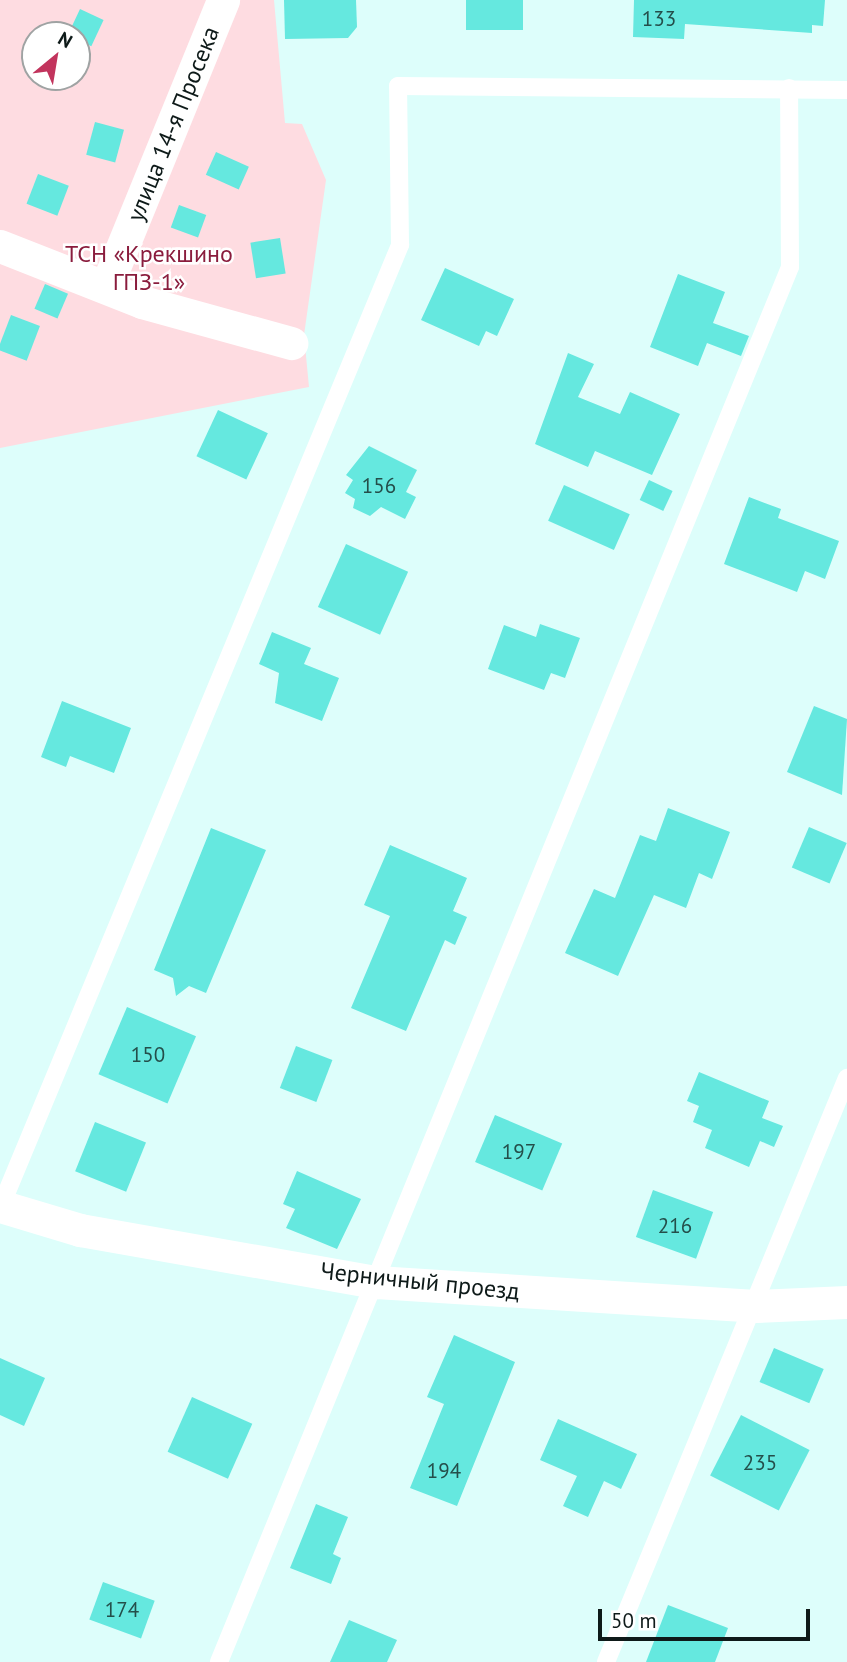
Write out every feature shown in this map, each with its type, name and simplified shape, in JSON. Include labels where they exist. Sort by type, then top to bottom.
[{"type":"street","name":"улица 14-я Просека","points":[[106,287],[223,0]]},
{"type":"street","points":[[0,246],[106,287],[290,343]]},
{"type":"street","name":"Черничный проезд","points":[[0,1207],[80,1230],[376,1282],[755,1306],[847,1302]]},
{"type":"lane","points":[[0,1207],[400,245],[398,86],[847,90]]},
{"type":"lane","points":[[219,1662],[790,267],[789,88]]},
{"type":"lane","points":[[606,1662],[847,1078]]},
{"type":"green space","name":"ТСН «Крекшино ГПЗ-1»","points":[[0,0],[274,0],[285,123],[302,124],[326,180],[304,335],[309,387],[0,448]]},
{"type":"building","points":[[284,0],[356,0],[357,27],[348,38],[285,39]]},
{"type":"building","points":[[466,0],[523,0],[523,30],[466,30]]},
{"type":"building","points":[[634,0],[825,0],[823,26],[812,25],[812,33],[685,24],[684,39],[633,37]]},
{"type":"building","points":[[80,9],[104,20],[91,46],[91,21],[74,21]]},
{"type":"building","points":[[95,122],[124,130],[115,163],[86,155]]},
{"type":"building","points":[[216,152],[249,167],[239,189],[206,175]]},
{"type":"building","points":[[38,174],[69,186],[57,216],[27,204]]},
{"type":"building","points":[[179,205],[206,215],[198,237],[171,228]]},
{"type":"building","points":[[280,238],[286,274],[256,278],[250,243]]},
{"type":"building","points":[[445,268],[514,299],[497,336],[486,331],[479,346],[421,320]]},
{"type":"building","points":[[678,274],[725,292],[713,323],[749,336],[741,356],[707,343],[698,366],[650,347]]},
{"type":"building","points":[[45,284],[68,294],[57,319],[34,309]]},
{"type":"building","points":[[11,315],[40,326],[27,361],[0,350]]},
{"type":"building","points":[[568,353],[594,364],[578,397],[620,414],[630,392],[680,414],[652,475],[595,451],[588,467],[535,444]]},
{"type":"building","points":[[218,410],[268,433],[246,479],[196,456]]},
{"type":"building","points":[[369,446],[417,470],[406,492],[416,497],[405,519],[381,507],[370,516],[353,508],[355,499],[345,493],[353,480],[346,475]]},
{"type":"building","points":[[649,480],[673,491],[663,511],[640,500]]},
{"type":"building","points":[[564,485],[630,514],[614,550],[548,521]]},
{"type":"building","points":[[749,497],[781,509],[778,518],[839,541],[825,579],[805,571],[797,592],[724,564]]},
{"type":"building","points":[[346,544],[408,572],[380,635],[318,607]]},
{"type":"building","points":[[540,624],[580,638],[565,678],[551,673],[544,690],[488,669],[504,625],[536,637]]},
{"type":"building","points":[[272,632],[311,648],[304,664],[339,678],[322,721],[275,703],[279,673],[259,664]]},
{"type":"building","points":[[62,701],[131,728],[114,773],[70,756],[66,767],[41,757]]},
{"type":"building","points":[[814,706],[847,719],[842,795],[787,772]]},
{"type":"building","points":[[668,808],[730,832],[712,879],[699,873],[686,908],[654,895],[618,976],[565,953],[594,889],[615,898],[640,835],[656,841]]},
{"type":"building","points":[[809,827],[847,843],[830,884],[792,868]]},
{"type":"building","points":[[211,828],[266,850],[206,993],[189,986],[176,996],[173,978],[154,970]]},
{"type":"building","points":[[390,845],[467,878],[453,911],[467,917],[455,945],[445,940],[406,1031],[351,1008],[390,916],[364,905]]},
{"type":"building","points":[[127,1007],[196,1036],[168,1104],[98,1074]]},
{"type":"building","points":[[296,1046],[332,1060],[316,1102],[280,1088]]},
{"type":"building","points":[[699,1072],[769,1101],[762,1118],[783,1126],[774,1147],[760,1141],[749,1167],[705,1148],[712,1130],[693,1122],[699,1106],[687,1101]]},
{"type":"building","points":[[495,1115],[562,1144],[542,1190],[475,1162]]},
{"type":"building","points":[[95,1122],[146,1143],[126,1192],[75,1171]]},
{"type":"building","points":[[297,1171],[361,1199],[337,1249],[286,1228],[295,1209],[283,1204]]},
{"type":"building","points":[[653,1190],[713,1212],[696,1259],[636,1237]]},
{"type":"building","points":[[454,1335],[515,1362],[457,1506],[410,1488],[444,1404],[427,1397]]},
{"type":"building","points":[[774,1348],[824,1369],[809,1403],[760,1382]]},
{"type":"building","points":[[0,1358],[45,1378],[24,1426],[0,1415]]},
{"type":"building","points":[[192,1397],[252,1424],[228,1479],[168,1452]]},
{"type":"building","points":[[741,1415],[810,1450],[779,1511],[710,1476]]},
{"type":"building","points":[[558,1419],[637,1454],[621,1489],[604,1481],[588,1517],[563,1506],[577,1476],[540,1460]]},
{"type":"building","points":[[316,1504],[348,1517],[333,1554],[341,1558],[331,1584],[290,1568]]},
{"type":"building","points":[[103,1582],[155,1601],[141,1638],[89,1620]]},
{"type":"building","points":[[668,1605],[728,1628],[715,1662],[646,1662]]},
{"type":"building","points":[[349,1620],[397,1640],[387,1662],[330,1662]]}]
